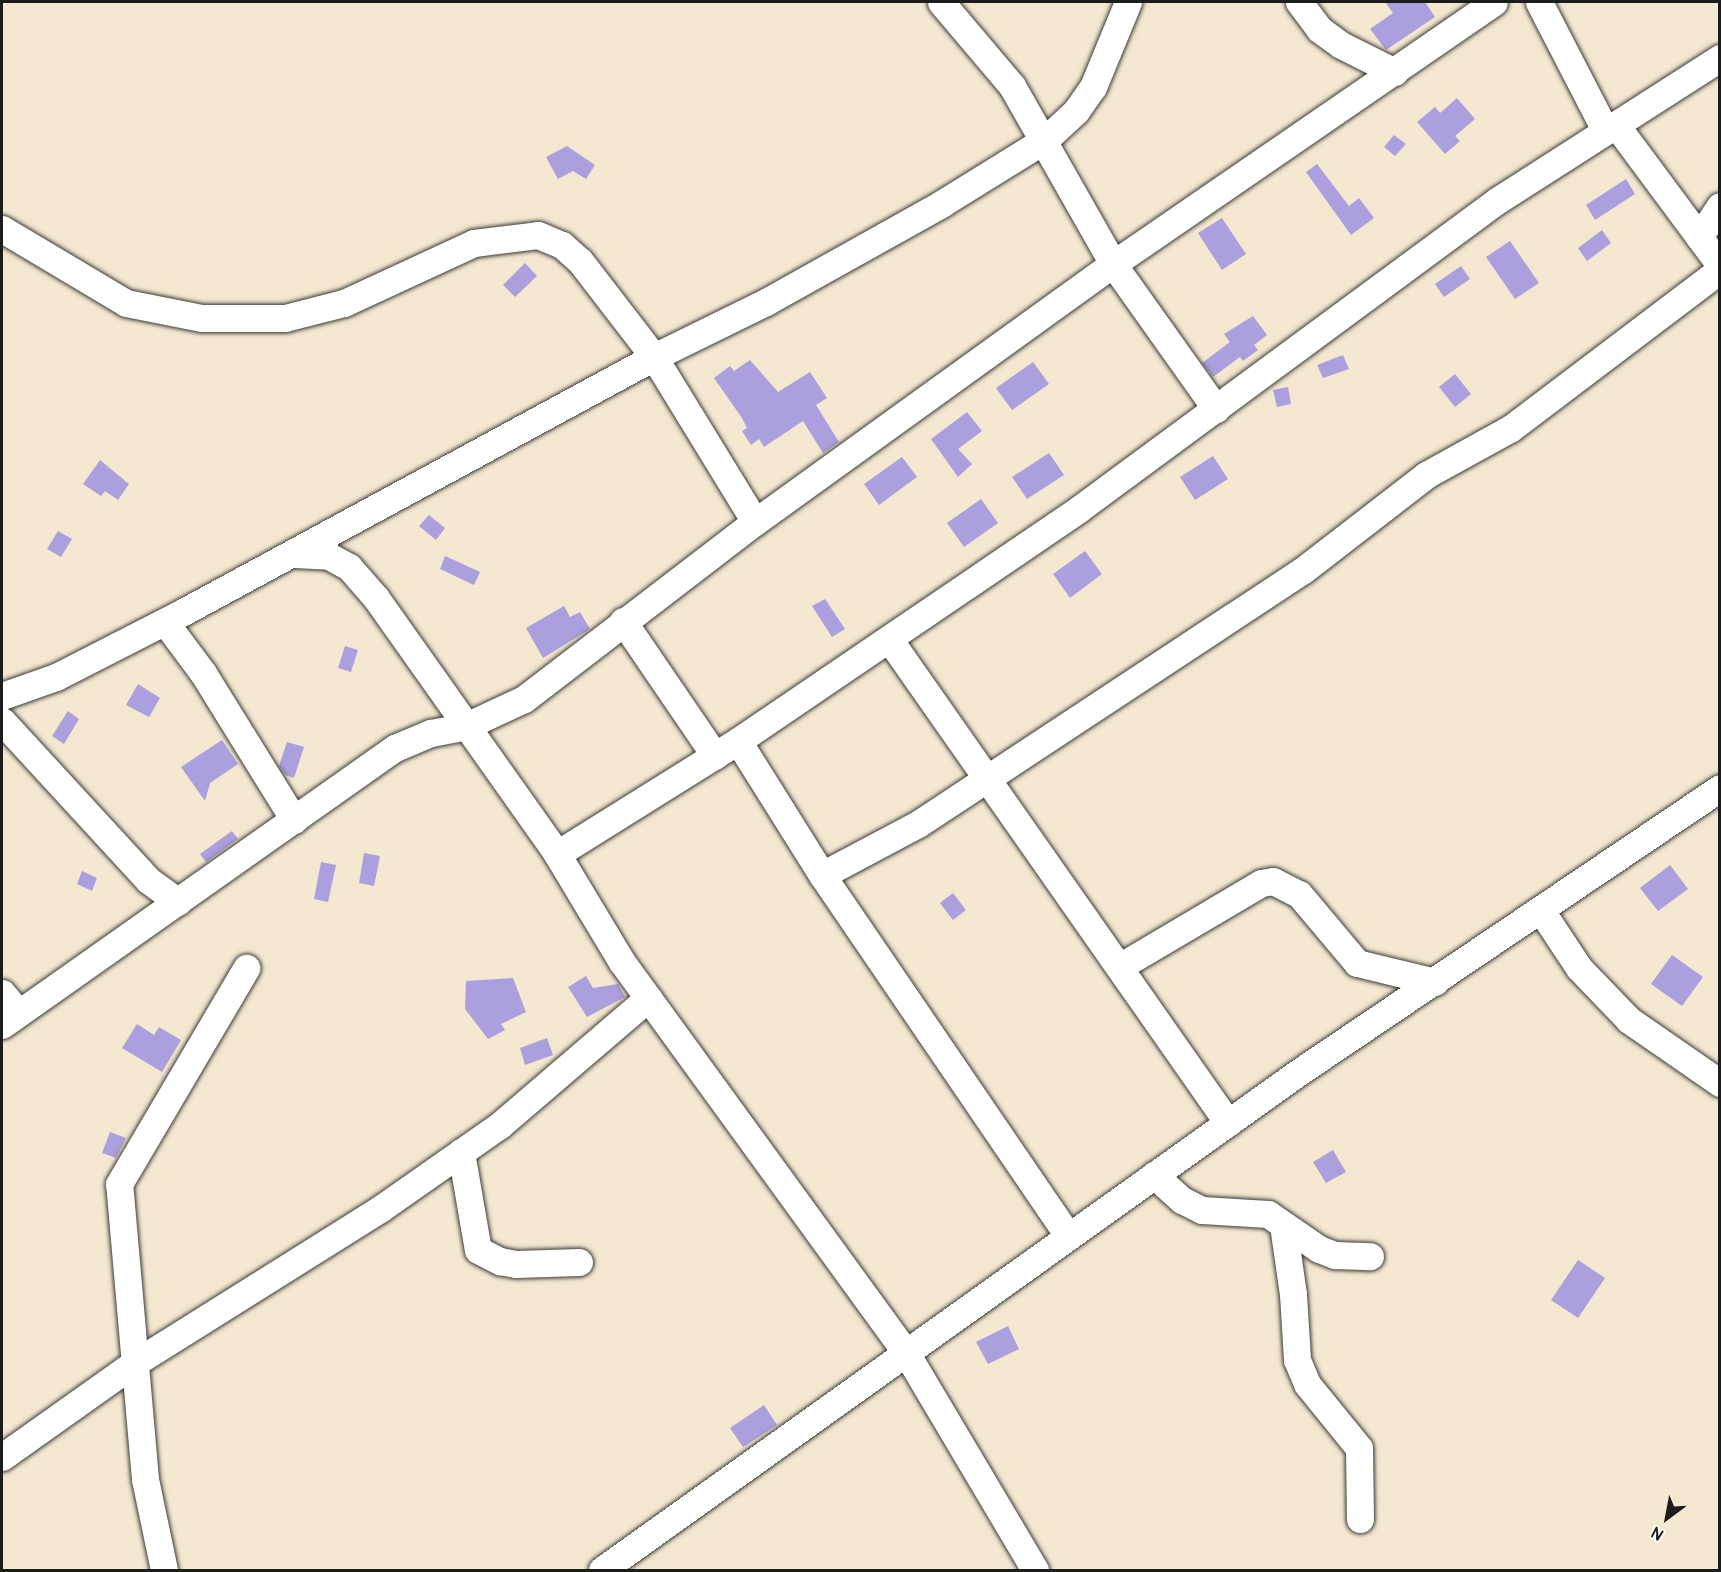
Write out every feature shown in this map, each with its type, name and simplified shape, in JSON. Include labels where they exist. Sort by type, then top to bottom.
[{"type":"street","points":[[941,2],[1012,86],[1046,139],[1113,264],[1216,409]]},
{"type":"street","points":[[2,696],[56,677],[165,622],[654,357],[828,268],[941,204],[1046,139],[1086,99],[1128,2]]},
{"type":"street","points":[[1299,2],[1319,29],[1341,45],[1395,72]]},
{"type":"street","points":[[7,1010],[177,902],[395,748],[431,733],[466,726],[524,699],[755,522],[1113,264],[1494,2]]},
{"type":"street","points":[[1539,2],[1610,128],[1719,265]]},
{"type":"street","points":[[557,854],[738,741],[1079,509],[1498,200],[1719,58]]},
{"type":"street","points":[[1699,237],[1719,206]]},
{"type":"street","points":[[2,229],[126,303],[201,318],[285,318],[344,303],[474,243],[538,235],[562,245],[580,261],[654,357],[755,522]]},
{"type":"street","points":[[822,875],[918,824],[986,777],[1302,571],[1426,475],[1511,428],[1719,270]]},
{"type":"street","points":[[294,554],[329,556],[349,567],[376,598],[557,854],[648,998],[904,1351],[1035,1570]]},
{"type":"street","points":[[624,621],[715,756]]},
{"type":"street","points":[[165,622],[203,673],[294,820]]},
{"type":"street","points":[[889,639],[1227,1123]]},
{"type":"street","points":[[2,721],[148,880],[177,902]]},
{"type":"street","points":[[738,741],[822,875],[1068,1236]]},
{"type":"street","points":[[602,1570],[715,1493],[904,1351],[1227,1123],[1542,912],[1719,788]]},
{"type":"street","points":[[1119,967],[1261,883],[1273,881],[1299,894],[1357,963],[1436,982]]},
{"type":"street","points":[[1542,912],[1579,968],[1629,1020],[1719,1083]]},
{"type":"street","points":[[164,1570],[145,1479],[133,1364],[119,1184],[246,968]]},
{"type":"street","points":[[2,1457],[133,1364],[380,1209],[500,1125],[648,998]]},
{"type":"street","points":[[461,1152],[478,1250],[494,1259],[516,1264],[579,1262]]},
{"type":"street","points":[[1154,1175],[1182,1200],[1202,1210],[1258,1213],[1283,1225],[1327,1252],[1370,1256]]},
{"type":"street","points":[[1283,1225],[1293,1294],[1297,1360],[1307,1384],[1359,1448],[1360,1519]]},
{"type":"building","points":[[1385,2],[1425,2],[1435,17],[1386,50],[1370,29],[1393,13]]},
{"type":"building","points":[[1457,98],[1475,119],[1455,136],[1460,141],[1445,154],[1417,122],[1435,107],[1440,113]]},
{"type":"building","points":[[1394,135],[1406,144],[1395,156],[1384,147]]},
{"type":"building","points":[[567,146],[595,165],[586,179],[573,171],[558,179],[546,157]]},
{"type":"building","points":[[1317,164],[1349,206],[1359,198],[1374,218],[1351,235],[1306,172]]},
{"type":"building","points":[[1626,179],[1635,194],[1595,220],[1586,205]]},
{"type":"building","points":[[1222,218],[1246,254],[1222,270],[1198,233]]},
{"type":"building","points":[[1602,230],[1611,243],[1587,261],[1578,248]]},
{"type":"building","points":[[1510,241],[1539,283],[1515,299],[1486,257]]},
{"type":"building","points":[[525,263],[537,276],[515,297],[503,285]]},
{"type":"building","points":[[1461,266],[1470,279],[1444,297],[1435,284]]},
{"type":"building","points":[[1253,316],[1267,335],[1254,345],[1258,350],[1243,361],[1240,357],[1213,377],[1202,363],[1230,342],[1224,334]]},
{"type":"building","points":[[1343,355],[1349,369],[1323,378],[1317,365]]},
{"type":"building","points":[[750,360],[778,392],[810,372],[827,398],[816,405],[839,442],[823,453],[803,421],[764,447],[759,439],[751,445],[742,431],[747,428],[742,418],[714,378],[730,366],[734,371]]},
{"type":"building","points":[[1033,362],[1049,384],[1012,410],[996,388]]},
{"type":"building","points":[[1455,374],[1471,394],[1455,407],[1439,387]]},
{"type":"building","points":[[1288,387],[1291,404],[1277,407],[1273,390]]},
{"type":"building","points":[[967,412],[982,431],[958,449],[972,464],[958,477],[931,439]]},
{"type":"building","points":[[1049,453],[1064,475],[1027,499],[1012,477]]},
{"type":"building","points":[[1213,456],[1228,479],[1195,500],[1180,477]]},
{"type":"building","points":[[902,457],[917,477],[879,505],[864,484]]},
{"type":"building","points":[[100,460],[129,484],[118,500],[105,491],[101,496],[83,484]]},
{"type":"building","points":[[981,499],[998,523],[964,547],[947,523]]},
{"type":"building","points":[[429,515],[445,528],[436,540],[419,526]]},
{"type":"building","points":[[58,531],[72,539],[61,557],[47,549]]},
{"type":"building","points":[[1085,551],[1102,574],[1070,598],[1053,574]]},
{"type":"building","points":[[445,556],[480,572],[474,585],[440,569]]},
{"type":"building","points":[[825,599],[845,629],[832,637],[812,606]]},
{"type":"building","points":[[564,606],[570,617],[580,612],[590,629],[543,658],[526,628]]},
{"type":"building","points":[[345,646],[358,650],[351,672],[338,668]]},
{"type":"building","points":[[138,684],[160,698],[149,717],[126,705]]},
{"type":"building","points":[[68,711],[79,719],[64,744],[52,736]]},
{"type":"building","points":[[222,740],[238,764],[210,783],[205,801],[181,767]]},
{"type":"building","points":[[287,742],[304,747],[294,778],[285,775],[279,766]]},
{"type":"building","points":[[232,831],[238,839],[206,862],[200,854]]},
{"type":"building","points":[[364,853],[380,856],[374,886],[359,883]]},
{"type":"building","points":[[321,862],[336,865],[328,902],[314,899]]},
{"type":"building","points":[[1670,865],[1688,889],[1658,911],[1640,888]]},
{"type":"building","points":[[82,871],[97,878],[92,891],[77,884]]},
{"type":"building","points":[[953,893],[966,910],[953,920],[940,903]]},
{"type":"building","points":[[1672,955],[1703,977],[1682,1006],[1651,984]]},
{"type":"building","points":[[586,976],[593,988],[618,984],[625,997],[587,1017],[568,987]]},
{"type":"building","points":[[513,978],[526,1012],[501,1024],[505,1030],[488,1039],[465,1009],[466,981]]},
{"type":"building","points":[[137,1024],[154,1035],[159,1027],[181,1040],[162,1072],[122,1048]]},
{"type":"building","points":[[547,1038],[553,1055],[525,1065],[520,1048]]},
{"type":"building","points":[[110,1132],[126,1138],[116,1158],[102,1153]]},
{"type":"building","points":[[1333,1150],[1346,1172],[1326,1183],[1313,1162]]},
{"type":"building","points":[[1578,1260],[1605,1278],[1578,1318],[1551,1300]]},
{"type":"building","points":[[1008,1326],[1019,1349],[988,1364],[976,1342]]},
{"type":"building","points":[[764,1405],[777,1425],[743,1447],[730,1428]]}]
